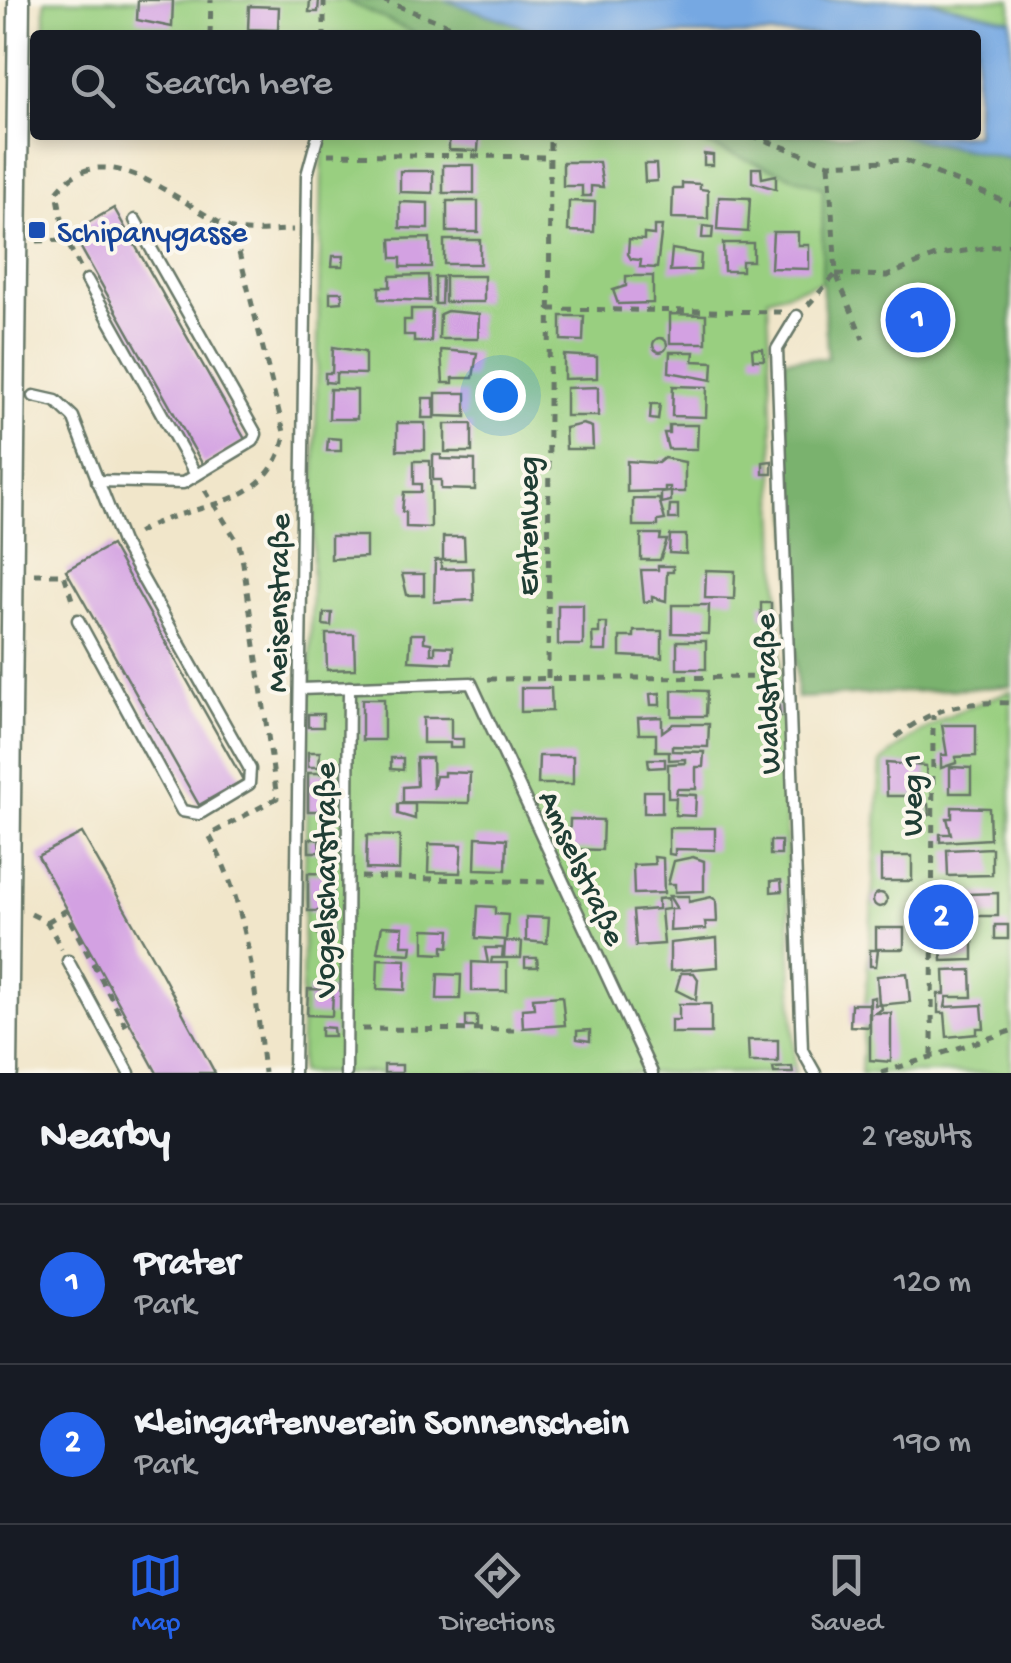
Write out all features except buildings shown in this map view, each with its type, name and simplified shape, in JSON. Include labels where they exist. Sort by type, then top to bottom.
[{"type":"street","points":[[8,1073],[8,115],[20,0]]},
{"type":"lane","name":"Meisenstraße","points":[[294,1073],[307,175],[317,140]]},
{"type":"lane","points":[[96,481],[183,483],[253,441],[256,434],[135,220]]},
{"type":"lane","points":[[87,280],[196,474]]},
{"type":"lane","name":"Waldstraße","points":[[798,316],[777,348],[802,1050],[815,1073]]},
{"type":"lane","points":[[34,396],[56,400],[73,417],[122,542],[250,769],[248,784],[198,814],[182,811],[78,620]]},
{"type":"lane","points":[[300,689],[470,682]]},
{"type":"lane","name":"Amselstraße","points":[[470,682],[652,1073]]},
{"type":"lane","name":"Vogelscharstraße","points":[[346,1073],[349,687]]},
{"type":"lane","points":[[68,961],[129,1073]]},
{"type":"path","points":[[210,30],[212,0]]},
{"type":"path","points":[[324,0],[324,30]]},
{"type":"path","points":[[382,0],[463,30]]},
{"type":"path","name":"Entenweg","points":[[548,678],[550,140]]},
{"type":"path","points":[[764,140],[829,164],[904,160],[1011,204]]},
{"type":"path","points":[[313,154],[550,158]]},
{"type":"path","points":[[829,164],[836,274],[863,339]]},
{"type":"path","points":[[37,241],[66,240]]},
{"type":"path","points":[[836,274],[887,276],[938,255],[1011,244]]},
{"type":"path","points":[[549,309],[769,310],[798,316],[836,274]]},
{"type":"path","points":[[31,574],[64,574],[78,620]]},
{"type":"path","points":[[470,682],[548,678],[789,679]]},
{"type":"path","points":[[896,737],[964,701],[1011,703]]},
{"type":"path","name":"Weg 1","points":[[932,1056],[933,715]]},
{"type":"path","points":[[349,876],[563,882]]},
{"type":"path","points":[[27,912],[47,922],[68,961]]},
{"type":"path","points":[[347,1030],[520,1030]]},
{"type":"path","points":[[882,1073],[1011,1031]]},
{"type":"green space","points":[[45,0],[1011,0],[1011,686],[797,698],[784,359],[828,358],[822,282],[768,298],[795,1073],[300,1073],[323,140],[981,140],[981,30],[45,30]]},
{"type":"green space","points":[[345,0],[445,0],[533,30],[408,30]]},
{"type":"green space","points":[[694,140],[921,140],[1011,159],[1011,686],[797,698],[784,359],[828,358],[822,281],[823,188]]},
{"type":"green space","points":[[1011,691],[1011,1073],[861,1073],[881,762],[942,720]]},
{"type":"water","points":[[445,0],[927,0],[1011,20],[1011,159],[921,140],[981,140],[981,30],[533,30]]},
{"type":"place","name":"Schipanygasse","points":[[37,230]]},
{"type":"place","name":"Prater","points":[[918,320]]},
{"type":"place","name":"Kleingartenverein Sonnenschein","points":[[941,917]]}]
